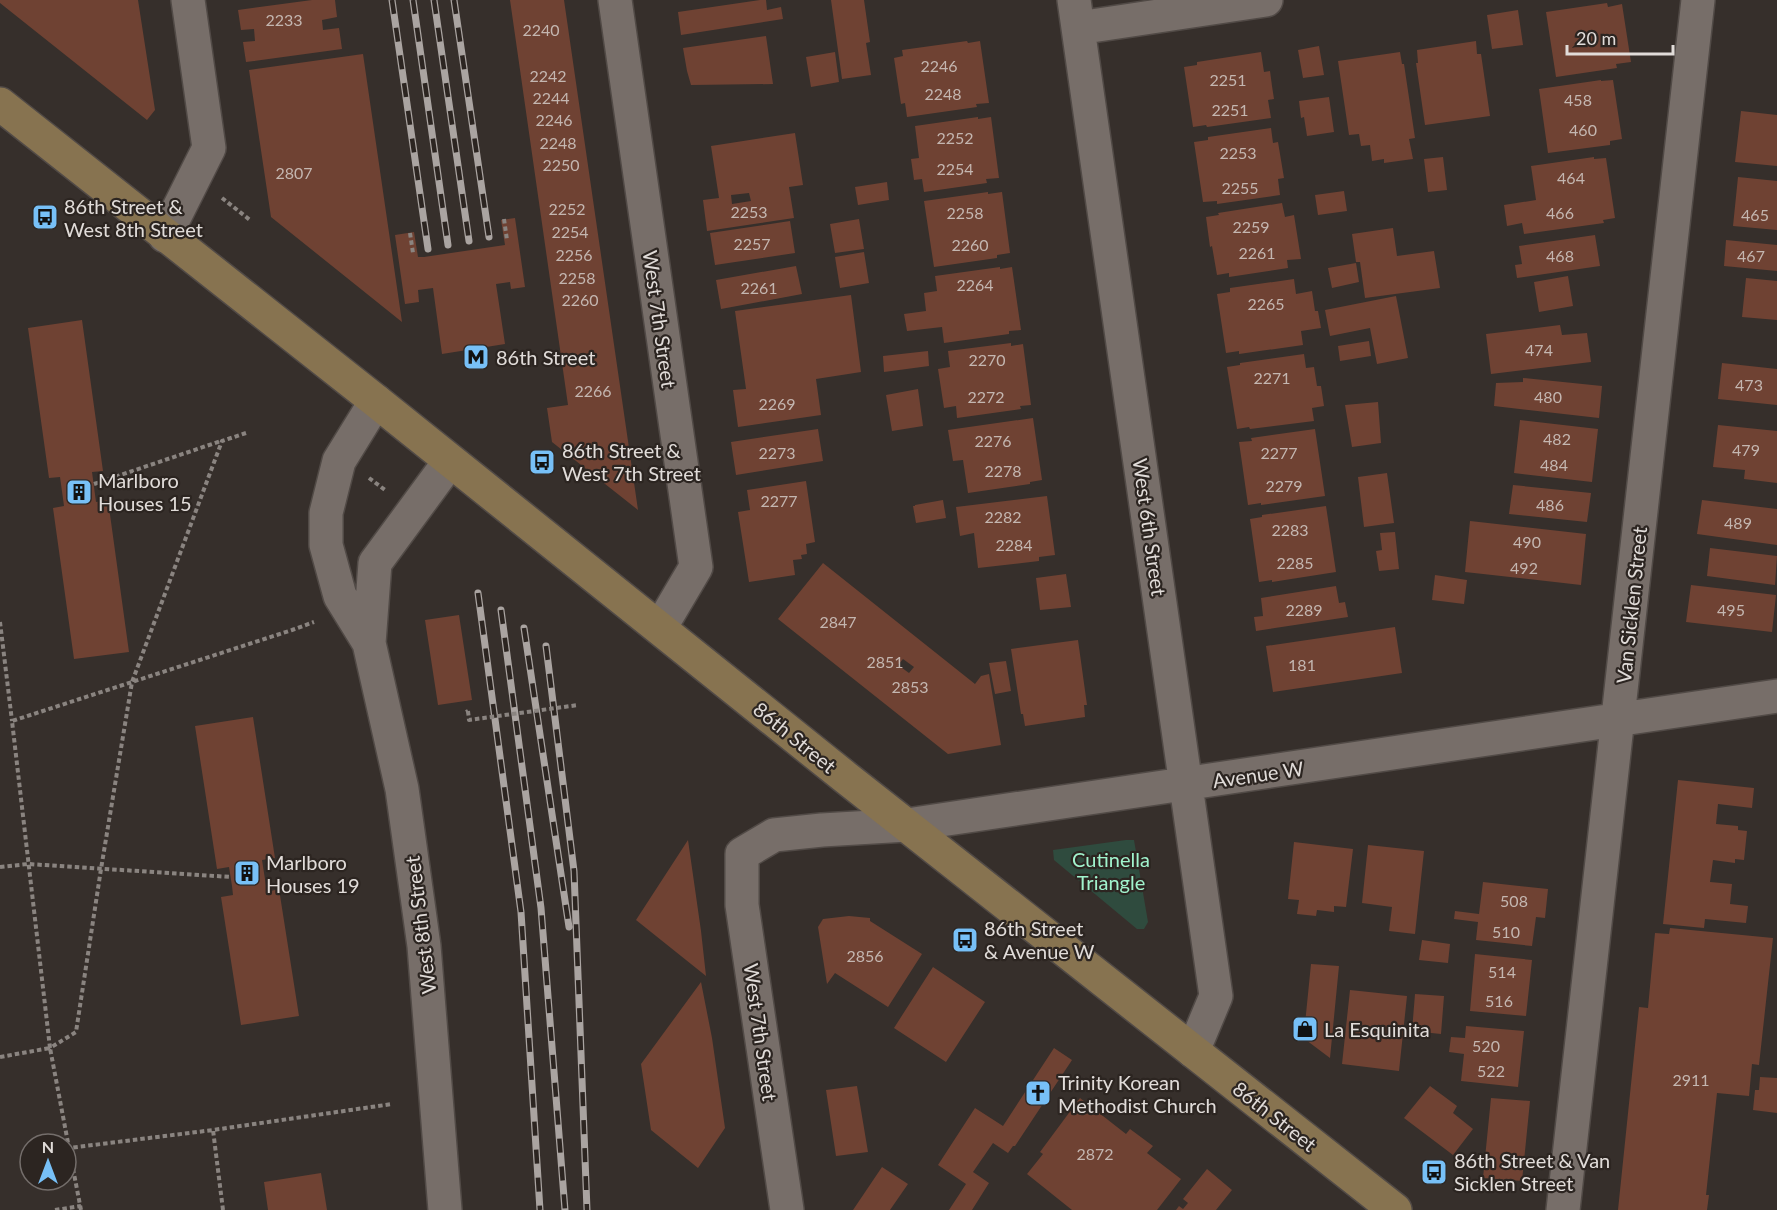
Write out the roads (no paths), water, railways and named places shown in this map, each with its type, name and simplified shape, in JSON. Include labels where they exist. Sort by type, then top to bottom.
[{"type":"main road","name":"86th Street","points":[[0,104],[1395,1210]]},
{"type":"street","points":[[165,236],[209,148],[188,0]]},
{"type":"street","name":"West 7th Street","points":[[615,0],[696,567],[660,628]]},
{"type":"street","points":[[1076,14],[1266,0]]},
{"type":"street","name":"Van Sicklen Street","points":[[1563,1210],[1698,0]]},
{"type":"street","name":"West 6th Street","points":[[1076,14],[1216,996],[1193,1051]]},
{"type":"street","name":"West 8th Street","points":[[369,643],[340,596],[326,545],[326,513],[339,461],[376,401]]},
{"type":"street","name":"West 8th Street","points":[[445,1210],[423,935],[402,789],[369,643],[375,563],[450,461]]},
{"type":"street","name":"Avenue W","points":[[742,854],[774,835],[907,825],[1777,696]]},
{"type":"street","name":"West 7th Street","points":[[742,854],[742,905],[787,1210]]},
{"type":"railway","points":[[392,0],[428,249]]},
{"type":"railway","points":[[413,0],[448,245]]},
{"type":"railway","points":[[434,0],[469,241]]},
{"type":"railway","points":[[454,0],[489,237]]},
{"type":"railway","points":[[478,593],[521,912],[540,1210]]},
{"type":"railway","points":[[501,610],[541,908],[565,1210]]},
{"type":"railway","points":[[524,628],[569,927]]},
{"type":"railway","points":[[546,646],[574,871],[587,1210]]},
{"type":"place","name":"86th Street & West 8th Street","points":[[45,217]]},
{"type":"place","name":"86th Street","points":[[476,357]]},
{"type":"place","name":"86th Street & West 7th Street","points":[[542,462]]},
{"type":"place","name":"Marlboro Houses 15","points":[[79,492]]},
{"type":"place","name":"Marlboro Houses 19","points":[[247,873]]},
{"type":"place","name":"86th Street & Avenue W","points":[[965,940]]},
{"type":"place","name":"La Esquinita","points":[[1305,1029]]},
{"type":"place","name":"Trinity Korean Methodist Church","points":[[1038,1093]]},
{"type":"place","name":"86th Street & Van Sicklen Street","points":[[1434,1172]]},
{"type":"park label","name":"Cutinella Triangle","points":[[1111,870]]}]
